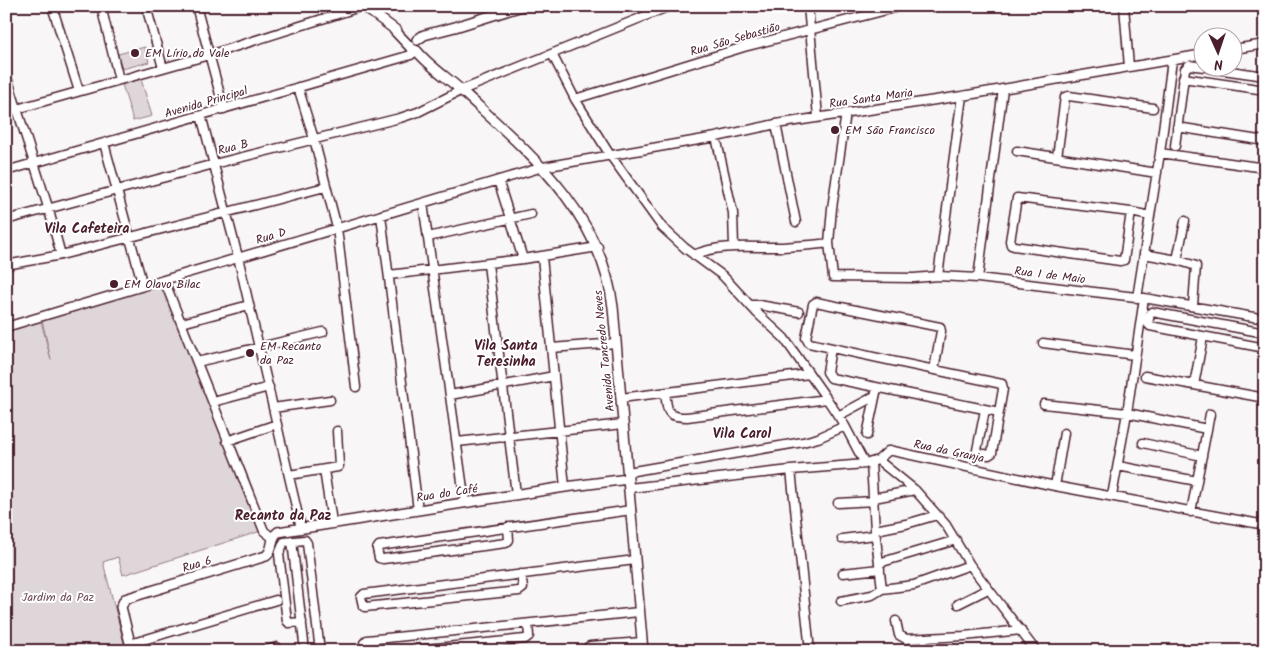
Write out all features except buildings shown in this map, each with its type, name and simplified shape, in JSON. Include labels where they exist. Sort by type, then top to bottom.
[{"type":"main road","name":"Avenida Tancredo Neves","points":[[363,6],[417,46]]},
{"type":"main road","points":[[417,46],[455,27],[505,9],[522,6]]},
{"type":"main road","name":"Avenida Tancredo Neves","points":[[394,30],[406,36],[417,46],[542,167],[570,200],[598,247],[611,291],[642,646]]},
{"type":"main road","name":"Rua do Café","points":[[273,538],[278,532],[332,522],[564,487],[629,480]]},
{"type":"main road","name":"Rua 6","points":[[131,648],[121,607],[122,602],[130,597],[266,556],[271,551],[273,538]]},
{"type":"street","points":[[52,6],[79,91]]},
{"type":"street","points":[[100,6],[119,80]]},
{"type":"street","points":[[146,6],[163,68]]},
{"type":"street","points":[[196,6],[224,109]]},
{"type":"street","points":[[6,112],[163,68],[363,6]]},
{"type":"street","name":"Rua B","points":[[6,220],[48,207],[214,164],[400,118],[418,112],[462,90],[670,6]]},
{"type":"street","points":[[808,6],[818,117]]},
{"type":"street","name":"Rua São Sebastião","points":[[575,99],[744,47],[902,6]]},
{"type":"street","points":[[1124,6],[1129,67]]},
{"type":"street","points":[[1244,47],[1265,44]]},
{"type":"street","name":"Avenida Principal","points":[[6,171],[298,88],[417,46]]},
{"type":"street","points":[[552,54],[575,99],[610,155],[662,227],[694,255],[723,276],[784,338],[871,462],[915,490],[937,515],[956,540],[970,565],[1036,651]]},
{"type":"street","name":"Rua Santa Maria","points":[[542,167],[716,137],[776,124],[962,96],[1194,56]]},
{"type":"street","points":[[1112,496],[1135,355],[1144,254],[1172,60]]},
{"type":"street","points":[[1175,146],[1183,78],[1186,66],[1194,65]]},
{"type":"street","points":[[1244,73],[1265,76]]},
{"type":"street","points":[[6,74],[48,207],[61,255]]},
{"type":"street","points":[[1183,78],[1265,90]]},
{"type":"street","points":[[298,88],[314,139],[337,228],[356,387]]},
{"type":"street","points":[[978,278],[1003,89]]},
{"type":"street","points":[[938,276],[962,96]]},
{"type":"street","points":[[1056,157],[1065,97],[1153,108]]},
{"type":"street","points":[[694,255],[706,251],[734,247],[782,247],[829,243],[846,113]]},
{"type":"street","points":[[201,115],[238,258],[301,528]]},
{"type":"street","points":[[776,124],[796,222]]},
{"type":"street","points":[[1177,128],[1265,141]]},
{"type":"street","points":[[716,137],[734,213],[734,247]]},
{"type":"street","points":[[104,143],[143,286]]},
{"type":"street","points":[[1017,150],[1157,173]]},
{"type":"street","points":[[1160,153],[1265,168]]},
{"type":"street","name":"Rua D","points":[[6,327],[542,167]]},
{"type":"street","points":[[498,180],[523,259]]},
{"type":"street","points":[[6,265],[61,255],[325,187]]},
{"type":"street","points":[[1131,212],[1124,260],[1120,261],[1011,245],[1017,198],[1131,212],[1150,216]]},
{"type":"street","points":[[423,203],[465,503]]},
{"type":"street","points":[[428,237],[531,214]]},
{"type":"street","points":[[381,215],[418,510]]},
{"type":"street","points":[[1177,260],[1185,221]]},
{"type":"street","name":"Rua 1 de Maio","points":[[829,243],[831,275],[835,278],[914,278],[938,276],[978,278],[1140,298],[1265,319]]},
{"type":"street","points":[[389,275],[542,257],[598,247]]},
{"type":"street","points":[[1144,254],[1197,266],[1193,306]]},
{"type":"street","points":[[542,257],[564,487]]},
{"type":"street","points":[[488,264],[516,494]]},
{"type":"street","points":[[164,280],[264,531],[273,538]]},
{"type":"street","points":[[934,370],[942,331],[940,327],[814,303],[806,341],[809,343],[934,370],[1002,384],[1003,389],[992,453],[989,455],[979,454],[977,450],[985,410]]},
{"type":"street","points":[[751,306],[759,304],[799,312]]},
{"type":"street","points":[[182,323],[249,305]]},
{"type":"street","points":[[1265,333],[1152,312],[1150,313],[1148,324],[1203,337],[1265,348]]},
{"type":"street","points":[[197,362],[323,332]]},
{"type":"street","points":[[1194,385],[1203,337]]},
{"type":"street","points":[[551,348],[616,343]]},
{"type":"street","points":[[1043,343],[1135,355]]},
{"type":"street","points":[[831,348],[827,372],[831,378],[876,392],[999,412]]},
{"type":"street","points":[[621,398],[809,374]]},
{"type":"street","points":[[450,396],[554,376]]},
{"type":"street","points":[[1145,376],[1265,398]]},
{"type":"street","points":[[213,402],[268,387]]},
{"type":"street","points":[[838,416],[876,392]]},
{"type":"street","points":[[866,435],[876,392]]},
{"type":"street","points":[[665,393],[668,412],[671,416],[676,417],[827,399]]},
{"type":"street","points":[[273,408],[330,400]]},
{"type":"street","points":[[1044,404],[1127,413],[1207,429]]},
{"type":"street","points":[[1192,512],[1210,414]]},
{"type":"street","points":[[228,441],[277,424]]},
{"type":"street","points":[[457,442],[624,424]]},
{"type":"street","points":[[629,480],[803,442],[818,438],[845,426]]},
{"type":"street","points":[[289,475],[339,466],[337,431]]},
{"type":"street","points":[[1055,486],[1064,433]]},
{"type":"street","points":[[1143,443],[1202,456]]},
{"type":"street","name":"Rua da Granja","points":[[629,480],[792,470],[871,462],[884,453],[893,451],[1055,486],[1265,525]]},
{"type":"street","points":[[871,462],[875,532],[882,589]]},
{"type":"street","points":[[1118,466],[1197,481]]},
{"type":"street","points":[[324,470],[332,522]]},
{"type":"street","points":[[792,470],[810,651]]},
{"type":"street","points":[[838,503],[874,500],[915,490]]},
{"type":"street","points":[[508,527],[509,540],[506,543],[379,558],[379,546],[508,527],[631,510]]},
{"type":"street","points":[[842,539],[937,515]]},
{"type":"street","points":[[302,622],[289,623],[287,621],[280,551],[283,544],[305,540],[307,543],[320,651]]},
{"type":"street","points":[[843,573],[879,566],[956,540]]},
{"type":"street","points":[[292,541],[305,651]]},
{"type":"street","points":[[521,574],[523,588],[519,590],[365,607],[361,597],[364,594],[521,574],[635,560]]},
{"type":"street","points":[[841,601],[872,596],[882,589],[914,585],[970,565]]},
{"type":"street","points":[[958,604],[988,589]]},
{"type":"street","points":[[131,648],[276,600]]},
{"type":"street","points":[[365,651],[364,643],[367,640],[639,612]]},
{"type":"street","points":[[896,620],[899,636],[906,639],[964,636],[1021,630]]},
{"type":"street","points":[[406,651],[525,640],[529,636],[528,624]]},
{"type":"street","points":[[588,651],[590,646],[642,646]]},
{"type":"street","points":[[264,651],[277,647]]},
{"type":"green space","points":[[145,47],[149,62],[122,69],[118,54]]},
{"type":"green space","points":[[141,79],[152,116],[133,121],[122,84]]},
{"type":"green space","name":"Jardim da Paz","points":[[164,283],[261,531],[123,575],[118,557],[103,562],[126,651],[6,651],[6,332],[41,321],[51,360],[42,320]]},
{"type":"place","name":"EM Lírio do Vale","points":[[135,53]]},
{"type":"place","name":"EM São Francisco","points":[[835,130]]},
{"type":"place","name":"EM Olavo Bilac","points":[[114,284]]},
{"type":"place","name":"EM Recanto da Paz","points":[[250,353]]},
{"type":"district","name":"Vila Cafeteira","points":[[87,228]]},
{"type":"district","name":"Vila Santa Teresinha","points":[[506,354]]},
{"type":"district","name":"Vila Carol","points":[[742,433]]},
{"type":"district","name":"Recanto da Paz","points":[[283,515]]}]
